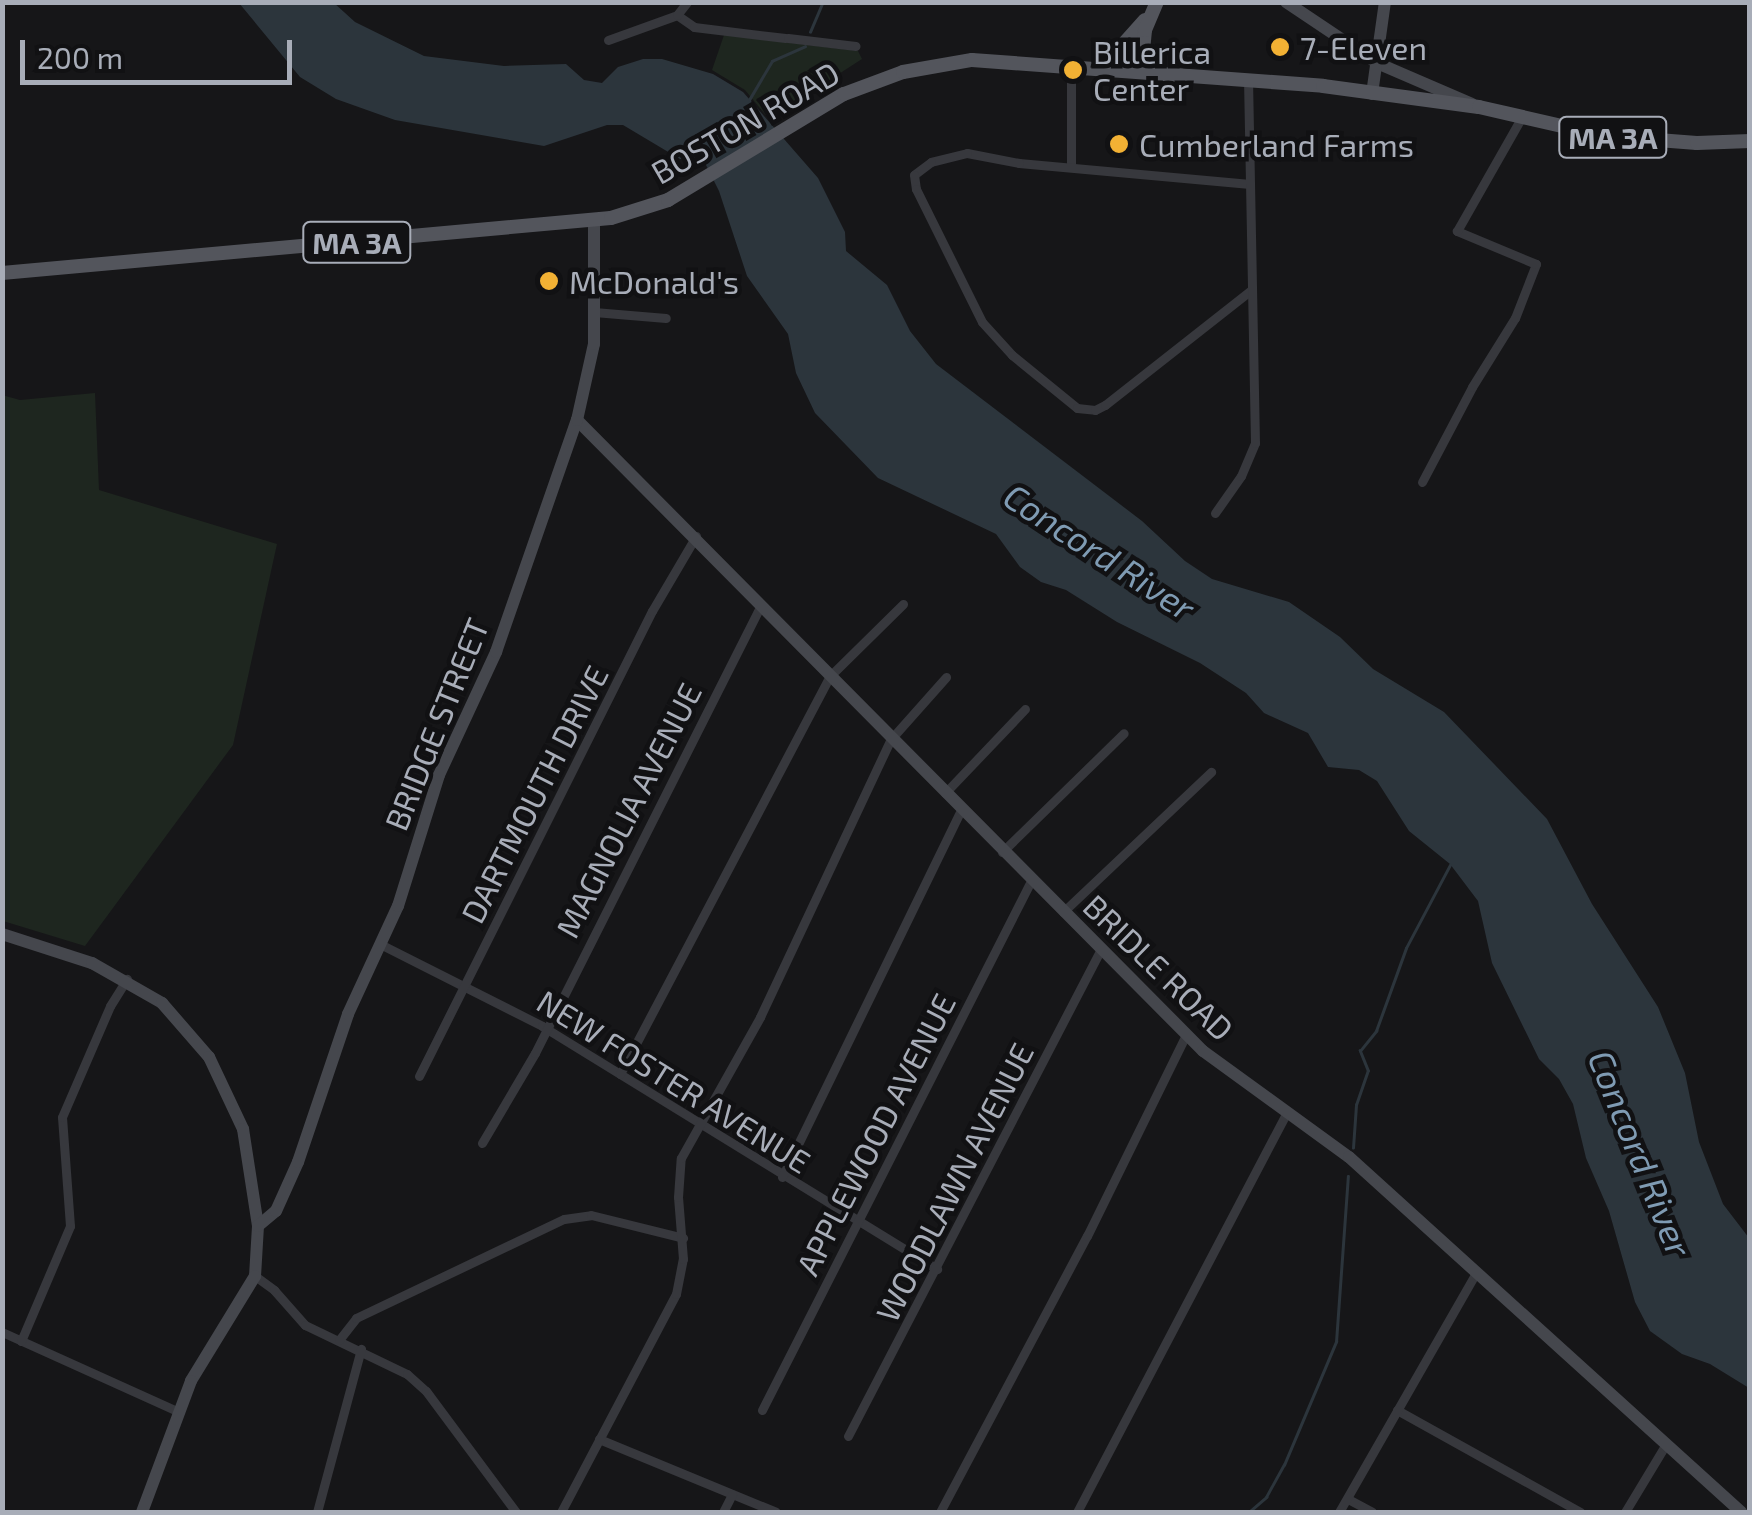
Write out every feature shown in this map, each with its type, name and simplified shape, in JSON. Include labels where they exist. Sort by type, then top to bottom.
[{"type":"main road","points":[[1286,2],[1378,63],[1479,107]]},
{"type":"main road","points":[[1372,94],[1385,2]]},
{"type":"main road","points":[[1103,67],[1153,9]]},
{"type":"main road","points":[[1141,71],[1153,9]]},
{"type":"main road","points":[[1352,46],[1364,44],[1382,29]]},
{"type":"main road","name":"BOSTON ROAD","points":[[2,274],[594,220],[653,207],[791,122],[879,80],[938,64],[1004,60],[1248,80],[1479,107],[1520,120],[1658,142],[1750,141]]},
{"type":"main road","name":"BRIDGE STREET","points":[[258,1226],[276,1211],[286,1192],[348,1014],[398,906],[439,775],[496,652],[577,420],[589,379],[594,220]]},
{"type":"main road","name":"BRIDLE ROAD","points":[[577,420],[1186,1035],[1286,1114],[1349,1157],[1738,1512]]},
{"type":"main road","points":[[2,934],[127,979],[183,1024],[224,1081],[243,1129],[258,1226],[255,1276],[177,1410],[142,1512]]},
{"type":"street","points":[[608,40],[677,15],[687,2]]},
{"type":"street","points":[[677,15],[694,27],[856,46]]},
{"type":"street","points":[[1071,64],[1071,167]]},
{"type":"street","points":[[1215,513],[1241,476],[1255,443],[1248,80]]},
{"type":"street","points":[[1422,482],[1472,387],[1515,318],[1536,264],[1456,231],[1520,120]]},
{"type":"street","points":[[1250,184],[1018,163],[967,153],[931,162],[914,175],[916,188],[982,322],[1012,355],[1067,401],[1087,410],[1105,405],[1252,290]]},
{"type":"street","points":[[594,312],[666,318]]},
{"type":"street","name":"DARTMOUTH DRIVE","points":[[418,1076],[652,610],[696,536]]},
{"type":"street","name":"MAGNOLIA AVENUE","points":[[482,1144],[546,1028],[762,604]]},
{"type":"street","points":[[620,1074],[829,677],[903,604]]},
{"type":"street","points":[[561,1512],[676,1294],[682,1238],[678,1176],[681,1158],[760,1017],[891,739],[946,676]]},
{"type":"street","points":[[944,793],[1025,709]]},
{"type":"street","points":[[1002,852],[1124,733]]},
{"type":"street","points":[[1063,912],[1211,772]]},
{"type":"street","points":[[782,1176],[961,810]]},
{"type":"street","name":"APPLEWOOD AVENUE","points":[[762,1410],[1031,880]]},
{"type":"street","name":"NEW FOSTER AVENUE","points":[[380,944],[546,1028],[698,1125],[937,1268]]},
{"type":"street","name":"WOODLAWN AVENUE","points":[[848,1436],[1101,950]]},
{"type":"street","points":[[21,1340],[70,1226],[62,1117],[104,1020],[127,979]]},
{"type":"street","points":[[940,1512],[1087,1236],[1186,1035]]},
{"type":"street","points":[[1078,1512],[1286,1114]]},
{"type":"street","points":[[340,1340],[356,1318],[564,1219],[591,1215],[682,1238]]},
{"type":"street","points":[[1340,1512],[1476,1273]]},
{"type":"street","points":[[255,1276],[274,1290],[305,1324],[389,1362],[426,1392],[516,1512]]},
{"type":"street","points":[[2,1332],[177,1410]]},
{"type":"street","points":[[317,1512],[362,1350]]},
{"type":"street","points":[[1396,1410],[1580,1512]]},
{"type":"street","points":[[599,1439],[776,1512]]},
{"type":"street","points":[[1625,1512],[1666,1444]]},
{"type":"street","points":[[723,1512],[732,1494]]},
{"type":"street","points":[[1348,1500],[1372,1512]]},
{"type":"shaded area","points":[[724,35],[858,51],[862,59],[769,119],[745,90],[712,70]]},
{"type":"shaded area","points":[[95,393],[99,490],[277,544],[233,745],[85,946],[3,921],[2,395],[20,400]]},
{"type":"water","name":"Concord River","points":[[239,3],[334,3],[355,22],[424,56],[504,66],[566,64],[584,80],[602,83],[618,67],[643,59],[662,59],[713,74],[743,92],[818,178],[845,232],[846,251],[887,285],[910,331],[936,364],[1142,521],[1185,561],[1212,579],[1289,602],[1340,637],[1373,669],[1444,712],[1547,819],[1592,904],[1658,1007],[1685,1073],[1699,1142],[1723,1204],[1749,1238],[1749,1388],[1710,1364],[1682,1354],[1650,1331],[1635,1302],[1609,1211],[1586,1158],[1573,1104],[1559,1079],[1539,1059],[1492,963],[1478,901],[1450,864],[1409,831],[1377,781],[1359,770],[1328,767],[1308,733],[1264,713],[1246,693],[1200,663],[1117,622],[1066,590],[1041,582],[1020,567],[996,534],[878,478],[815,413],[796,373],[788,334],[747,276],[719,191],[704,161],[680,159],[623,125],[607,125],[544,146],[395,120],[336,99],[300,77]]},
{"type":"waterway","points":[[810,32],[823,2]]},
{"type":"waterway","points":[[749,100],[772,61],[805,46]]},
{"type":"waterway","points":[[1353,1148],[1356,1105],[1368,1071],[1360,1051],[1376,1031],[1406,948],[1450,865]]},
{"type":"waterway","points":[[1249,1512],[1266,1497],[1284,1465],[1336,1342],[1348,1176]]},
{"type":"place","name":"7-Eleven","points":[[1280,47]]},
{"type":"place","name":"Billerica Center","points":[[1073,70]]},
{"type":"place","name":"Cumberland Farms","points":[[1119,144]]},
{"type":"place","name":"McDonald's","points":[[549,281]]}]
